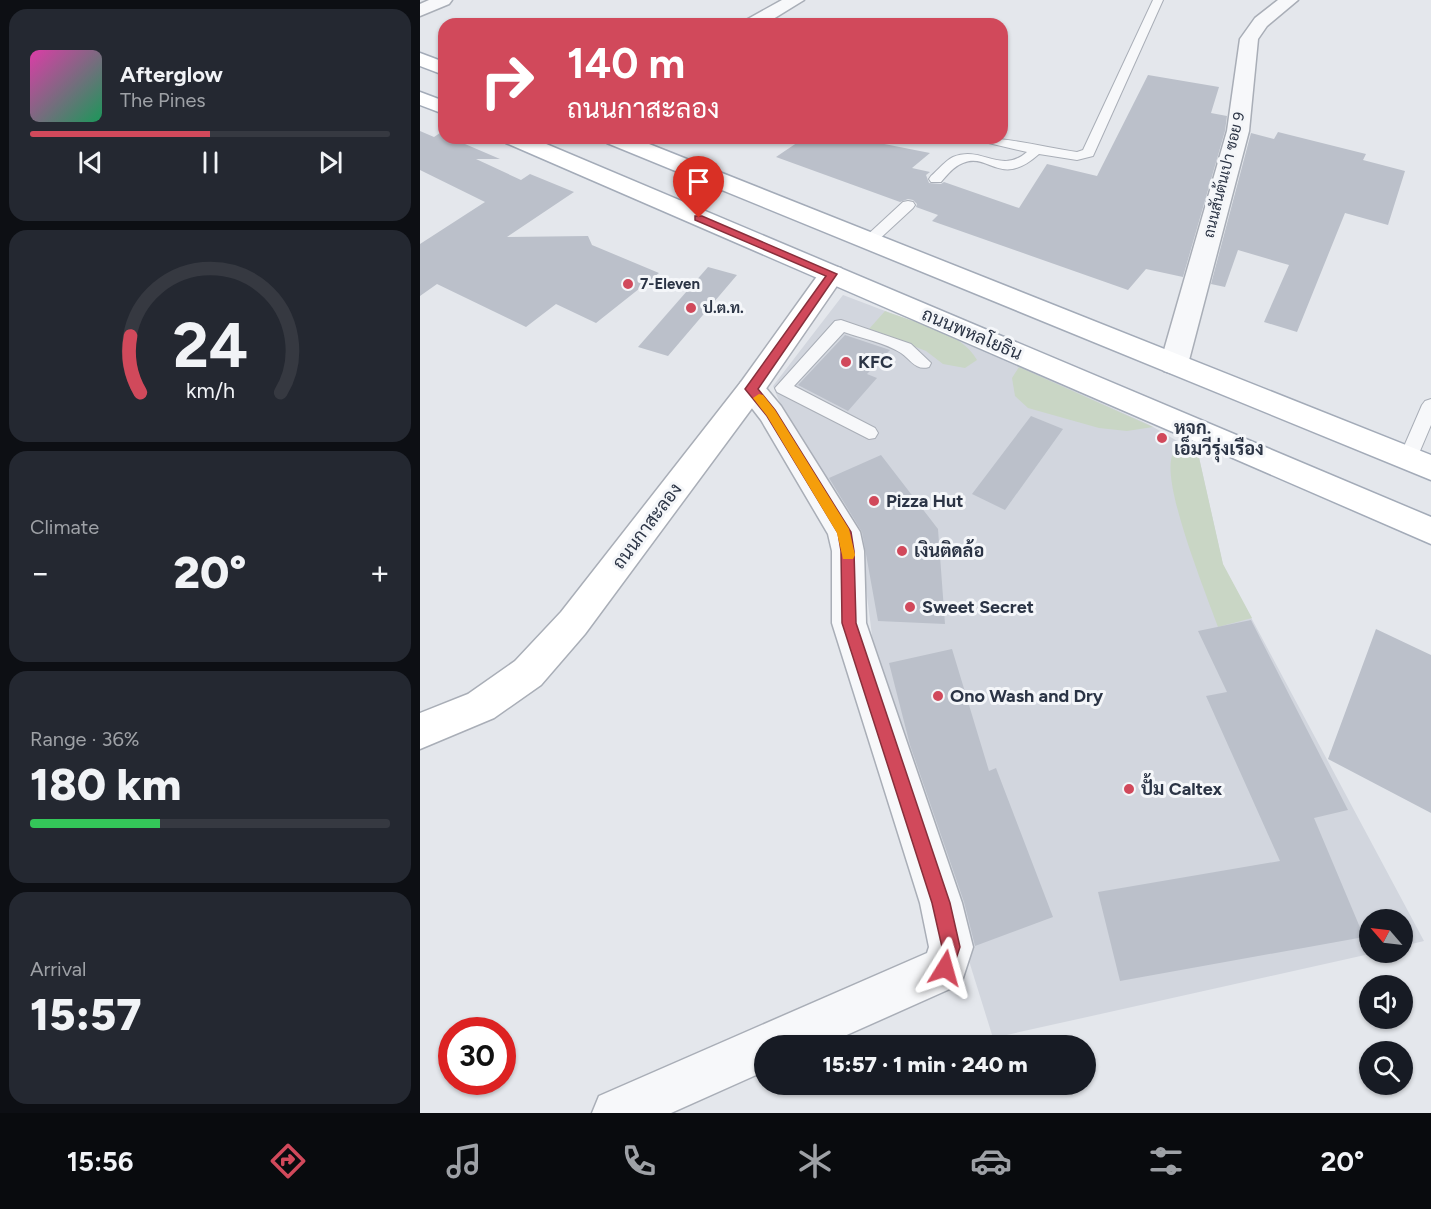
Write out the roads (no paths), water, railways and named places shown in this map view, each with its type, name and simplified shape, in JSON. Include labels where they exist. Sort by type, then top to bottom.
[{"type":"main road","points":[[420,59],[438,66]]},
{"type":"main road","points":[[421,98],[438,105]]},
{"type":"main road","name":"ถนนพหลโยธิน","points":[[528,144],[1431,531]]},
{"type":"main road","points":[[630,144],[1420,463]]},
{"type":"main road","name":"ถนนกาสะลอง","points":[[420,731],[481,706],[528,673],[573,623],[751,389],[832,274]]},
{"type":"street","points":[[420,11],[443,0]]},
{"type":"street","points":[[763,18],[795,0]]},
{"type":"street","name":"ถนนสันต้นเปา ซอย 9","points":[[1174,364],[1238,131],[1249,39],[1253,31],[1286,1]]},
{"type":"street","points":[[751,389],[771,413],[844,532],[848,551],[849,623],[941,903],[951,947],[945,968],[792,1035]]},
{"type":"street","points":[[616,1113],[754,1052]]},
{"type":"lane","points":[[1008,144],[1077,156],[1088,153],[1158,0]]},
{"type":"lane","points":[[936,179],[957,160],[969,158],[1011,167],[1020,165],[1036,150]]},
{"type":"lane","points":[[869,241],[908,205]]},
{"type":"lane","points":[[868,433],[783,388],[841,325],[905,348],[923,363]]},
{"type":"lane","points":[[1420,463],[1431,405]]},
{"type":"place","name":"7-Eleven","points":[[628,284]]},
{"type":"place","name":"ป.ต.ท.","points":[[691,308]]},
{"type":"place","name":"KFC","points":[[846,362]]},
{"type":"place","name":"หจก. เอ็มวีรุ่งเรือง","points":[[1162,438]]},
{"type":"place","name":"Pizza Hut","points":[[874,501]]},
{"type":"place","name":"เงินติดล้อ","points":[[902,551]]},
{"type":"place","name":"Sweet Secret","points":[[910,607]]},
{"type":"place","name":"Ono Wash and Dry","points":[[938,696]]},
{"type":"place","name":"ปั้ม Caltex","points":[[1129,789]]}]
